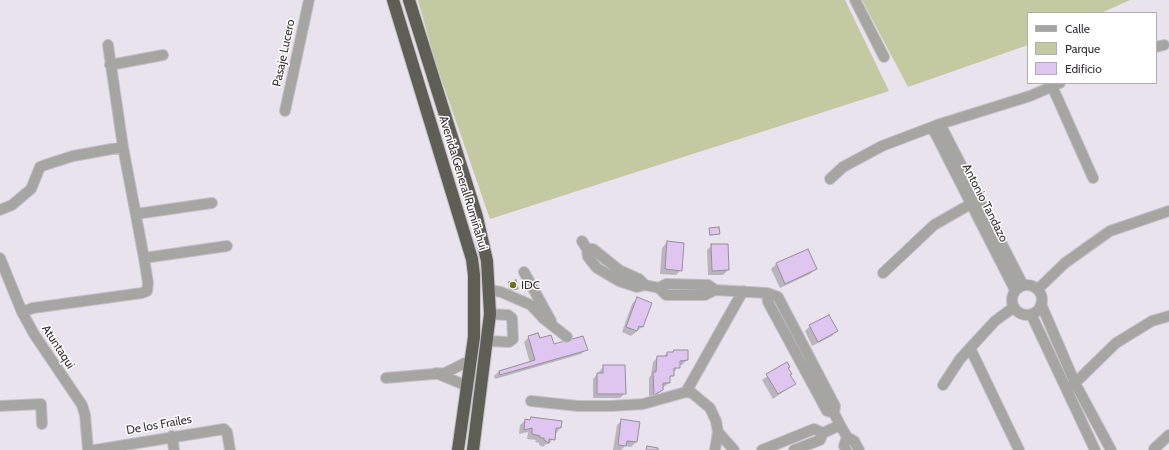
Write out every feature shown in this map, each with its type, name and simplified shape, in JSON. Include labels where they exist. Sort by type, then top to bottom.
[{"type":"highway","name":"Avenida General Rumiñahui","points":[[393,0],[472,259],[475,315],[471,360],[458,450]]},
{"type":"highway","name":"Avenida General Rumiñahui","points":[[409,0],[477,217],[487,261],[490,314],[473,450]]},
{"type":"street","name":"Pasaje Lucero","points":[[284,111],[309,0]]},
{"type":"street","points":[[855,0],[884,57]]},
{"type":"street","points":[[22,312],[32,308],[142,293],[148,290],[144,258],[123,147],[108,45]]},
{"type":"street","points":[[110,65],[163,55]]},
{"type":"street","points":[[830,178],[843,167],[882,146],[936,126],[1030,96],[1056,85],[1093,178]]},
{"type":"street","name":"Antonio Tandazo","points":[[936,126],[1019,287]]},
{"type":"street","points":[[0,210],[12,205],[31,189],[39,170],[45,165],[74,156],[123,147]]},
{"type":"street","points":[[883,272],[934,225],[974,202]]},
{"type":"street","points":[[136,214],[212,203]]},
{"type":"street","points":[[1038,290],[1065,263],[1110,231],[1169,211]]},
{"type":"street","points":[[584,245],[594,249],[619,270],[639,279],[645,285],[659,288],[666,295],[705,295],[715,290],[766,293],[768,302],[827,411],[834,413],[847,437],[854,441],[859,450]]},
{"type":"street","points":[[144,258],[227,246]]},
{"type":"street","name":"Atuntaqui","points":[[0,258],[22,312],[34,334],[82,405],[85,414],[88,450]]},
{"type":"street","points":[[524,272],[554,327]]},
{"type":"street","points":[[1034,286],[1038,290],[1042,296],[1041,304],[1036,312],[1031,314],[1021,314],[1014,307],[1012,298],[1019,287],[1034,286]]},
{"type":"street","points":[[489,290],[501,292],[527,302],[567,337]]},
{"type":"street","points":[[686,392],[743,291]]},
{"type":"street","points":[[1041,304],[1075,384],[1111,450]]},
{"type":"street","points":[[943,385],[960,359],[970,348],[995,321],[1014,307]]},
{"type":"street","points":[[487,341],[509,342],[513,339],[512,318],[508,315],[490,314]]},
{"type":"street","points":[[1031,314],[1066,392],[1095,450]]},
{"type":"street","points":[[1066,392],[1116,343],[1152,321],[1169,316]]},
{"type":"street","points":[[970,348],[1020,450]]},
{"type":"street","points":[[386,378],[449,372],[471,360]]},
{"type":"street","points":[[436,373],[467,386]]},
{"type":"street","points":[[531,401],[578,406],[612,406],[643,404],[686,392],[696,396],[710,408],[716,421],[718,432],[715,450]]},
{"type":"street","points":[[0,406],[40,404],[42,424]]},
{"type":"street","points":[[794,450],[820,440],[823,433],[840,425]]},
{"type":"street","name":"De los Frailes","points":[[95,450],[114,448],[172,436],[224,429],[227,432],[230,450]]},
{"type":"street","points":[[762,450],[814,429],[823,433]]},
{"type":"street","points":[[718,432],[734,450]]},
{"type":"street","points":[[1154,449],[1169,435]]},
{"type":"street","points":[[172,436],[174,450]]},
{"type":"street","points":[[846,450],[844,446],[847,437]]},
{"type":"green space","points":[[418,0],[845,0],[889,91],[490,219],[435,61]]},
{"type":"green space","points":[[862,0],[1130,0],[1103,12],[1027,12],[1027,45],[908,87]]},
{"type":"building","points":[[719,227],[720,234],[710,235],[709,228]]},
{"type":"building","points":[[667,241],[684,243],[682,271],[665,269]]},
{"type":"building","points":[[711,244],[728,244],[729,270],[712,271]]},
{"type":"building","points":[[808,249],[817,269],[785,284],[776,263]]},
{"type":"building","name":"IDC","points":[[516,280],[518,289],[511,290],[508,282]]},
{"type":"building","points":[[637,297],[652,303],[643,327],[639,326],[637,331],[626,327]]},
{"type":"building","points":[[829,315],[838,331],[818,342],[809,325]]},
{"type":"building","points":[[538,333],[540,338],[551,335],[554,344],[583,336],[588,350],[500,375],[499,371],[535,360],[528,336]]},
{"type":"building","points":[[674,350],[688,350],[688,360],[680,361],[680,368],[674,368],[674,376],[670,376],[670,383],[663,383],[663,390],[654,395],[653,372],[656,372],[657,356],[667,356],[667,352],[673,352]]},
{"type":"building","points":[[787,362],[790,367],[788,368],[792,374],[790,375],[796,384],[778,394],[766,374]]},
{"type":"building","points":[[603,365],[625,365],[626,394],[597,394],[597,373],[603,373]]},
{"type":"building","points":[[531,417],[562,421],[561,428],[556,428],[555,440],[549,439],[549,443],[544,440],[544,438],[540,438],[540,436],[532,434],[532,428],[524,430],[525,419],[530,420]]},
{"type":"building","points":[[621,419],[640,422],[637,442],[627,441],[626,446],[618,445]]},
{"type":"building","points":[[647,446],[658,448],[658,450],[646,450]]},
{"type":"place","name":"IDC","points":[[513,285]]}]
